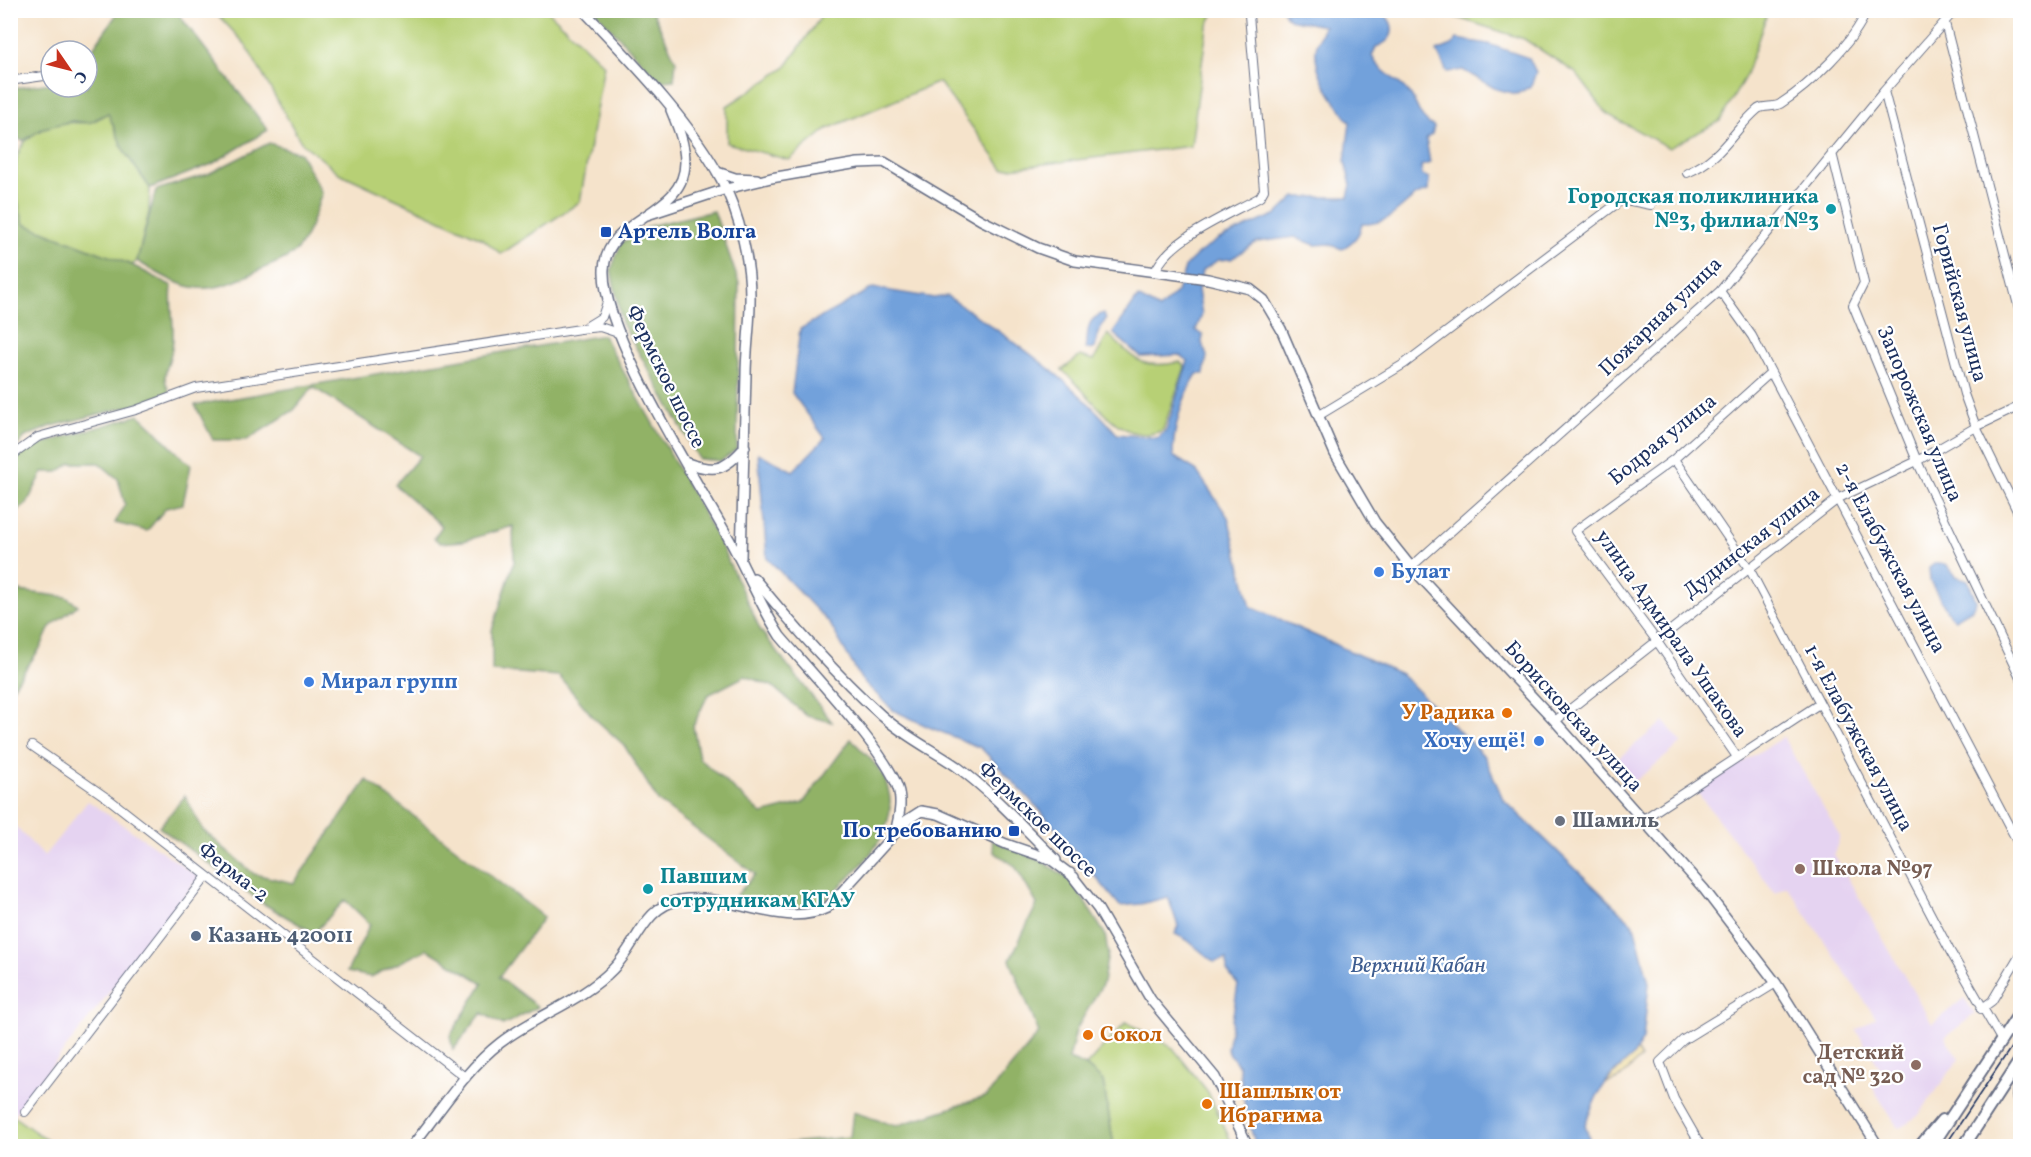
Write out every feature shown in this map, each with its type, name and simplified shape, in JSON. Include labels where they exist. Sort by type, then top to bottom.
[{"type":"main road","points":[[1932,1146],[2020,1012]]},
{"type":"main road","points":[[1965,1145],[2020,1060]]},
{"type":"main road","points":[[1920,1146],[1983,1068]]},
{"type":"main road","points":[[2020,1074],[2018,1096],[2020,1106]]},
{"type":"street","name":"Фермское шоссе","points":[[583,10],[671,110],[717,172],[726,189],[744,248],[751,301],[746,374],[743,563],[792,624],[880,715],[915,742],[955,766],[986,791],[1074,877],[1098,909],[1151,1000],[1215,1077],[1248,1146]]},
{"type":"street","points":[[1687,173],[1699,168],[1727,146],[1759,109],[1780,104],[1810,79],[1843,47],[1856,31],[1867,10]]},
{"type":"street","name":"Пожарная улица","points":[[1411,567],[1720,291],[1832,153],[1955,10]]},
{"type":"street","points":[[717,172],[735,178],[771,178],[858,163],[884,162],[981,220],[1038,248],[1075,261],[1155,272],[1160,260],[1182,241],[1260,197],[1264,190],[1249,15]]},
{"type":"street","points":[[1945,23],[2020,313]]},
{"type":"street","points":[[10,84],[16,80],[39,77]]},
{"type":"street","name":"Горийская улица","points":[[1884,91],[1964,394],[1976,427],[2020,517]]},
{"type":"street","name":"Фермское шоссе","points":[[671,110],[682,140],[685,164],[682,178],[672,195],[623,230],[610,247],[604,267],[608,299],[646,390],[743,563],[780,636],[887,766],[899,791],[900,810],[895,833]]},
{"type":"street","name":"Запорожская улица","points":[[1832,153],[1864,283],[1853,305],[1917,461],[2020,678]]},
{"type":"street","name":"Фермское шоссе","points":[[646,215],[726,189],[771,178]]},
{"type":"street","points":[[1318,416],[1404,364],[1619,202],[1626,200],[1651,205]]},
{"type":"street","name":"Борисковская улица","points":[[1155,272],[1238,284],[1250,289],[1264,300],[1281,329],[1335,454],[1375,522],[1411,567],[1555,721],[1704,889],[1776,983],[1878,1146]]},
{"type":"street","name":"2-я Елабужская улица","points":[[1720,291],[1752,336],[1839,498],[2020,847]]},
{"type":"street","points":[[580,329],[599,321],[605,313],[608,299]]},
{"type":"street","points":[[10,457],[38,437],[136,410],[196,388],[580,329],[600,327],[621,334]]},
{"type":"street","name":"Бодрая улица","points":[[1575,531],[1674,459],[1770,373]]},
{"type":"street","name":"Дудинская улица","points":[[1555,721],[1839,498],[1917,461],[1976,427],[2020,406]]},
{"type":"street","points":[[687,463],[705,469],[721,468],[733,461],[745,447]]},
{"type":"street","name":"1-я Елабужская улица","points":[[1674,459],[1750,570],[1981,1009],[2002,1041]]},
{"type":"street","name":"улица Адмирала Ушакова","points":[[1575,531],[1656,640],[1737,757]]},
{"type":"street","points":[[1642,820],[1820,704]]},
{"type":"street","name":"Ферма-2","points":[[32,746],[110,800],[466,1078]]},
{"type":"street","points":[[412,1146],[466,1078],[500,1042],[583,996],[615,968],[656,908],[682,899],[700,898],[788,914],[812,915],[827,908],[907,820],[921,811],[938,814],[1006,844],[1050,859],[1074,877]]},
{"type":"street","points":[[25,1112],[207,876]]},
{"type":"street","points":[[1981,1009],[1992,1001],[2020,954]]},
{"type":"street","points":[[1701,1146],[1674,1099],[1660,1062],[1683,1040],[1776,983]]},
{"type":"shaded area","points":[[1664,721],[1682,743],[1633,783],[1615,761]]},
{"type":"shaded area","name":"Школа №97","points":[[1783,737],[1840,836],[1834,854],[1932,1024],[1964,998],[1975,1014],[1945,1037],[1959,1059],[1918,1116],[1898,1128],[1871,1085],[1885,1076],[1856,1030],[1876,1018],[1787,886],[1775,893],[1696,791]]},
{"type":"shaded area","points":[[88,801],[199,877],[13,1116],[10,1114],[11,822],[44,856]]},
{"type":"green space","points":[[820,10],[1215,11],[1207,27],[1191,146],[1003,169],[939,82],[827,129],[789,160],[727,143],[727,106],[785,68],[820,18]]},
{"type":"green space","points":[[119,11],[176,11],[268,130],[212,164],[150,188],[124,151],[108,113],[89,123],[72,121],[44,128],[23,141],[11,135],[11,91],[15,88],[39,85],[39,99],[99,99],[99,40]]},
{"type":"green space","points":[[214,11],[548,11],[604,65],[580,202],[501,254],[483,239],[339,173],[301,142],[245,44]]},
{"type":"green space","points":[[595,11],[652,11],[676,61],[674,80],[663,81],[654,75]]},
{"type":"green space","points":[[1436,11],[1768,11],[1746,75],[1720,121],[1669,148],[1607,114],[1576,73],[1524,39]]},
{"type":"green space","points":[[108,113],[124,151],[150,188],[149,212],[137,261],[132,265],[24,224],[16,192],[16,162],[20,150],[28,139],[41,130],[59,124],[91,122]]},
{"type":"green space","points":[[269,143],[300,153],[322,193],[308,231],[293,254],[244,278],[212,288],[186,286],[137,261],[156,190],[208,174]]},
{"type":"green space","points":[[10,159],[16,160],[14,191],[24,224],[132,265],[172,286],[173,332],[172,348],[165,375],[170,392],[135,405],[52,426],[25,437],[11,453]]},
{"type":"green space","points":[[714,211],[739,283],[737,449],[721,461],[699,459],[622,323],[611,270],[621,243],[649,226]]},
{"type":"green space","points":[[1108,334],[1125,350],[1147,364],[1180,362],[1185,367],[1163,430],[1148,434],[1133,432],[1120,426],[1107,416],[1062,370],[1080,356],[1094,360]]},
{"type":"green space","points":[[603,335],[719,541],[761,631],[832,722],[807,716],[772,686],[745,676],[708,695],[693,726],[699,758],[762,814],[803,803],[851,739],[882,774],[889,794],[890,813],[884,831],[861,865],[817,908],[767,905],[736,896],[755,874],[658,801],[624,745],[593,717],[559,676],[492,671],[492,630],[514,562],[513,526],[464,541],[440,543],[434,538],[442,526],[395,485],[420,456],[313,387],[294,410],[247,440],[213,440],[195,405]]},
{"type":"green space","points":[[139,415],[191,465],[183,504],[166,508],[147,531],[115,523],[125,504],[118,479],[99,463],[71,463],[58,472],[43,472],[27,503],[11,515],[11,467],[25,449]]},
{"type":"green space","points":[[11,590],[66,597],[78,605],[50,627],[41,647],[11,690]]},
{"type":"green space","points":[[367,780],[544,917],[499,977],[538,1007],[503,1025],[482,1013],[453,1050],[450,1036],[483,983],[427,949],[371,977],[347,972],[370,924],[345,900],[314,933],[264,904],[159,827],[185,796],[203,830],[254,874],[294,883]]},
{"type":"green space","points":[[992,840],[1045,863],[1071,880],[1105,934],[1108,953],[1103,983],[1076,1030],[1069,1059],[1086,1066],[1103,1081],[1114,1146],[761,1146],[850,1137],[853,1112],[896,1126],[987,1096],[1039,1033],[1010,960],[1037,904],[1015,866],[994,852]]},
{"type":"green space","points":[[1126,1022],[1173,1048],[1208,1092],[1233,1146],[1114,1146],[1103,1081],[1086,1066]]},
{"type":"green space","points":[[10,1114],[13,1116],[55,1146],[11,1146]]},
{"type":"sand","points":[[1636,1050],[1641,1058],[1620,1078],[1605,1084]]},
{"type":"water","name":"Верхний Кабан","points":[[1376,10],[1388,18],[1392,29],[1389,39],[1376,47],[1372,56],[1379,67],[1409,93],[1421,115],[1434,127],[1432,134],[1426,139],[1430,163],[1421,166],[1422,175],[1429,178],[1428,191],[1420,193],[1384,220],[1362,224],[1355,239],[1342,249],[1329,244],[1315,245],[1295,237],[1257,242],[1231,259],[1218,260],[1202,271],[1198,290],[1202,315],[1196,330],[1203,335],[1202,343],[1207,356],[1204,374],[1197,374],[1179,413],[1173,456],[1196,470],[1228,517],[1251,607],[1401,674],[1485,757],[1503,799],[1634,925],[1649,983],[1643,1039],[1633,1056],[1610,1076],[1597,1096],[1585,1124],[1591,1146],[1256,1146],[1246,1114],[1239,1066],[1227,1050],[1238,985],[1227,971],[1227,959],[1214,962],[1187,940],[1175,934],[1178,926],[1168,897],[1141,904],[1120,906],[1038,808],[981,748],[893,710],[861,679],[830,624],[767,558],[758,453],[793,471],[825,438],[792,393],[800,329],[873,288],[934,298],[947,296],[1037,359],[1079,395],[1117,434],[1158,438],[1166,430],[1188,361],[1179,355],[1141,357],[1113,333],[1138,297],[1159,309],[1177,292],[1186,265],[1219,239],[1277,214],[1295,197],[1348,197],[1351,185],[1345,162],[1350,122],[1327,88],[1318,68],[1316,49],[1324,26],[1289,19],[1283,11]]},
{"type":"water","points":[[1457,39],[1488,44],[1529,58],[1536,72],[1531,86],[1517,94],[1496,89],[1463,70],[1447,72],[1437,51],[1452,45]]},
{"type":"water","points":[[1104,313],[1106,319],[1098,333],[1095,348],[1086,349],[1090,323]]},
{"type":"water","points":[[1934,564],[1946,564],[1956,576],[1968,580],[1976,601],[1972,609],[1955,619],[1950,616],[1930,581],[1929,568]]},
{"type":"tram line","points":[[1945,1146],[2020,1034]]},
{"type":"place","name":"Городская поликлиника №3, филиал №3","points":[[1831,209]]},
{"type":"place","name":"Артель Волга","points":[[606,232]]},
{"type":"place","name":"Булат","points":[[1379,572]]},
{"type":"place","name":"Мирал групп","points":[[309,682]]},
{"type":"place","name":"У Радика","points":[[1507,713]]},
{"type":"place","name":"Хочу ещё!","points":[[1539,741]]},
{"type":"place","name":"Шамиль","points":[[1560,821]]},
{"type":"place","name":"По требованию","points":[[1014,831]]},
{"type":"place","name":"Школа №97","points":[[1800,869]]},
{"type":"place","name":"Павшим сотрудникам КГАУ","points":[[648,889]]},
{"type":"place","name":"Казань 420011","points":[[196,936]]},
{"type":"place","name":"Сокол","points":[[1088,1035]]},
{"type":"place","name":"Детский сад № 320","points":[[1916,1065]]},
{"type":"place","name":"Шашлык от Ибрагима","points":[[1207,1104]]}]
